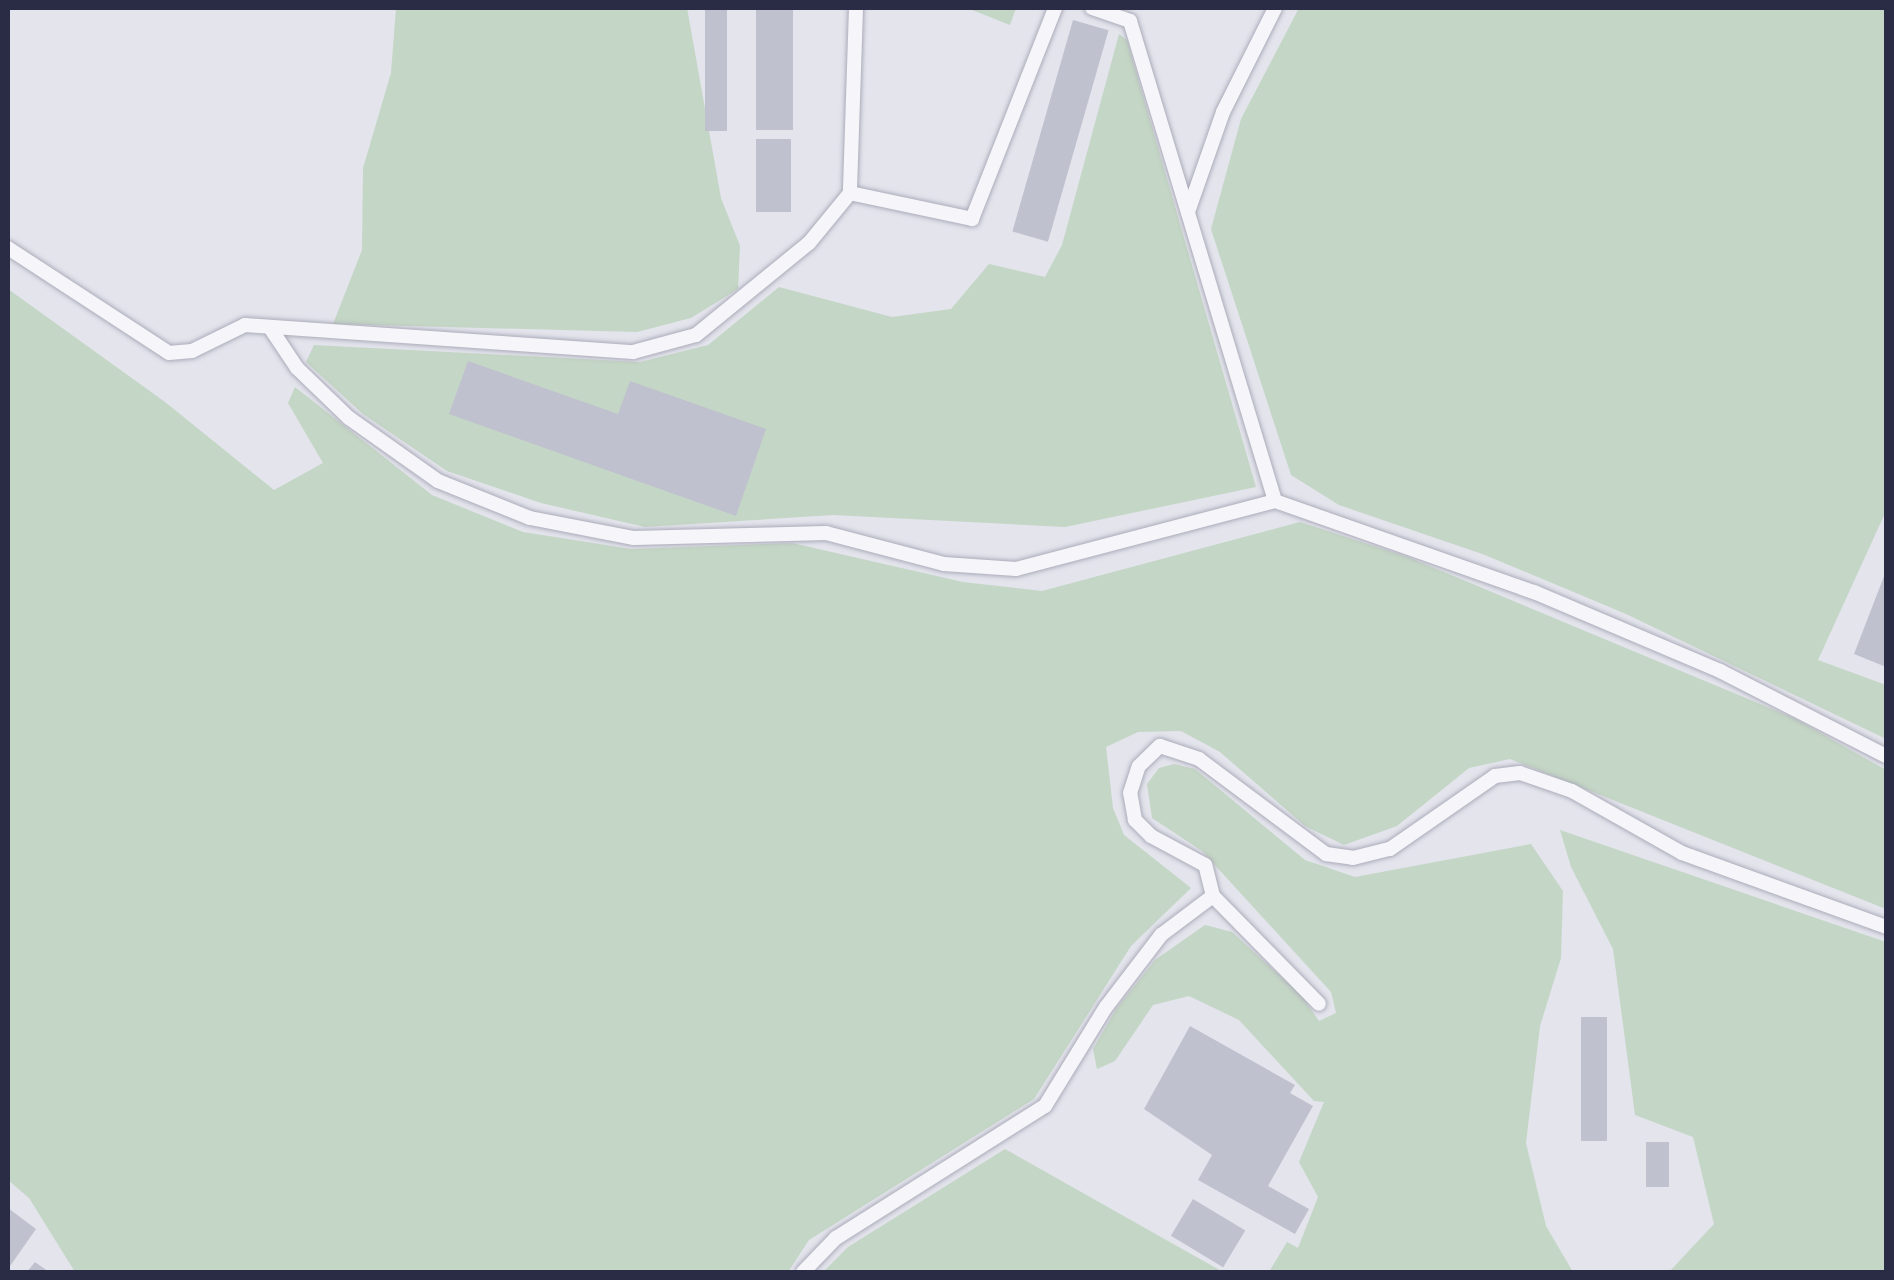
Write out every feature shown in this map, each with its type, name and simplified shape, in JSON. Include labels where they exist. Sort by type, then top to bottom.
[{"type":"lane","points":[[8,248],[169,353],[192,351],[245,325],[633,352],[696,335],[809,242],[850,193],[856,8]]},
{"type":"lane","points":[[850,193],[972,219],[1054,8]]},
{"type":"lane","points":[[1092,8],[1130,20],[1275,501]]},
{"type":"lane","points":[[1188,213],[1224,112],[1275,8]]},
{"type":"lane","points":[[271,329],[297,368],[349,418],[438,481],[530,518],[634,538],[826,534],[944,564],[1016,570],[1275,501],[1534,592],[1720,671],[1886,756]]},
{"type":"lane","points":[[1319,1004],[1213,896],[1205,865],[1150,836],[1135,820],[1130,793],[1139,766],[1160,746],[1200,759],[1326,854],[1353,858],[1390,849],[1494,776],[1520,773],[1572,790],[1682,853],[1886,927]]},
{"type":"lane","points":[[803,1272],[836,1238],[1044,1106],[1106,1007],[1161,935],[1213,896]]},
{"type":"green space","points":[[396,8],[687,8],[721,198],[740,246],[738,289],[691,318],[637,332],[333,324],[362,250],[363,168],[391,73]]},
{"type":"green space","points":[[967,8],[1016,8],[1010,25]]},
{"type":"green space","points":[[1299,8],[1886,8],[1886,511],[1818,660],[1886,685],[1886,739],[1626,614],[1485,555],[1339,505],[1291,475],[1211,229],[1241,119]]},
{"type":"green space","points":[[1119,34],[1127,40],[1256,487],[1065,527],[833,515],[645,527],[541,503],[447,471],[363,414],[306,362],[314,345],[640,362],[708,345],[779,287],[892,317],[951,309],[989,264],[1045,277],[1062,245]]},
{"type":"green space","points":[[8,289],[165,402],[274,490],[323,463],[288,403],[295,387],[432,495],[523,532],[631,549],[792,543],[963,582],[1042,591],[1300,522],[1408,557],[1796,719],[1886,770],[1886,909],[1510,759],[1469,768],[1397,826],[1344,845],[1305,826],[1220,752],[1181,731],[1138,732],[1106,747],[1113,808],[1124,835],[1191,888],[1131,946],[1034,1099],[809,1240],[788,1272],[75,1272],[29,1198],[8,1180]]},
{"type":"green space","points":[[1174,764],[1195,769],[1305,860],[1355,877],[1531,844],[1563,891],[1561,958],[1540,1026],[1526,1143],[1546,1226],[1573,1272],[1269,1272],[1287,1242],[1298,1248],[1318,1197],[1299,1162],[1324,1102],[1314,1101],[1239,1020],[1189,996],[1153,1005],[1115,1061],[1097,1069],[1093,1049],[1116,1009],[1155,960],[1205,925],[1232,932],[1301,995],[1319,1021],[1336,1013],[1331,992],[1202,851],[1152,818],[1147,784],[1159,768]]},
{"type":"green space","points":[[1560,830],[1886,942],[1886,1272],[1669,1272],[1714,1224],[1693,1137],[1635,1115],[1613,949],[1571,867]]},
{"type":"green space","points":[[1005,1149],[1223,1272],[823,1272],[848,1247]]},
{"type":"building","points":[[705,8],[727,8],[727,131],[705,131]]},
{"type":"building","points":[[756,8],[793,8],[793,130],[756,130]]},
{"type":"building","points":[[1073,20],[1109,30],[1048,242],[1012,231]]},
{"type":"building","points":[[756,139],[791,139],[791,212],[756,212]]},
{"type":"building","points":[[468,361],[618,414],[630,381],[766,429],[736,516],[449,414]]},
{"type":"building","points":[[1886,571],[1886,667],[1854,654]]},
{"type":"building","points":[[1581,1017],[1607,1017],[1607,1141],[1581,1141]]},
{"type":"building","points":[[1190,1026],[1295,1085],[1290,1093],[1313,1106],[1268,1186],[1309,1209],[1295,1234],[1198,1180],[1212,1155],[1144,1109]]},
{"type":"building","points":[[1646,1142],[1669,1142],[1669,1187],[1646,1187]]},
{"type":"building","points":[[1193,1199],[1245,1230],[1223,1267],[1171,1236]]},
{"type":"building","points":[[8,1208],[36,1229],[8,1269]]},
{"type":"building","points":[[35,1262],[49,1272],[27,1272]]}]
